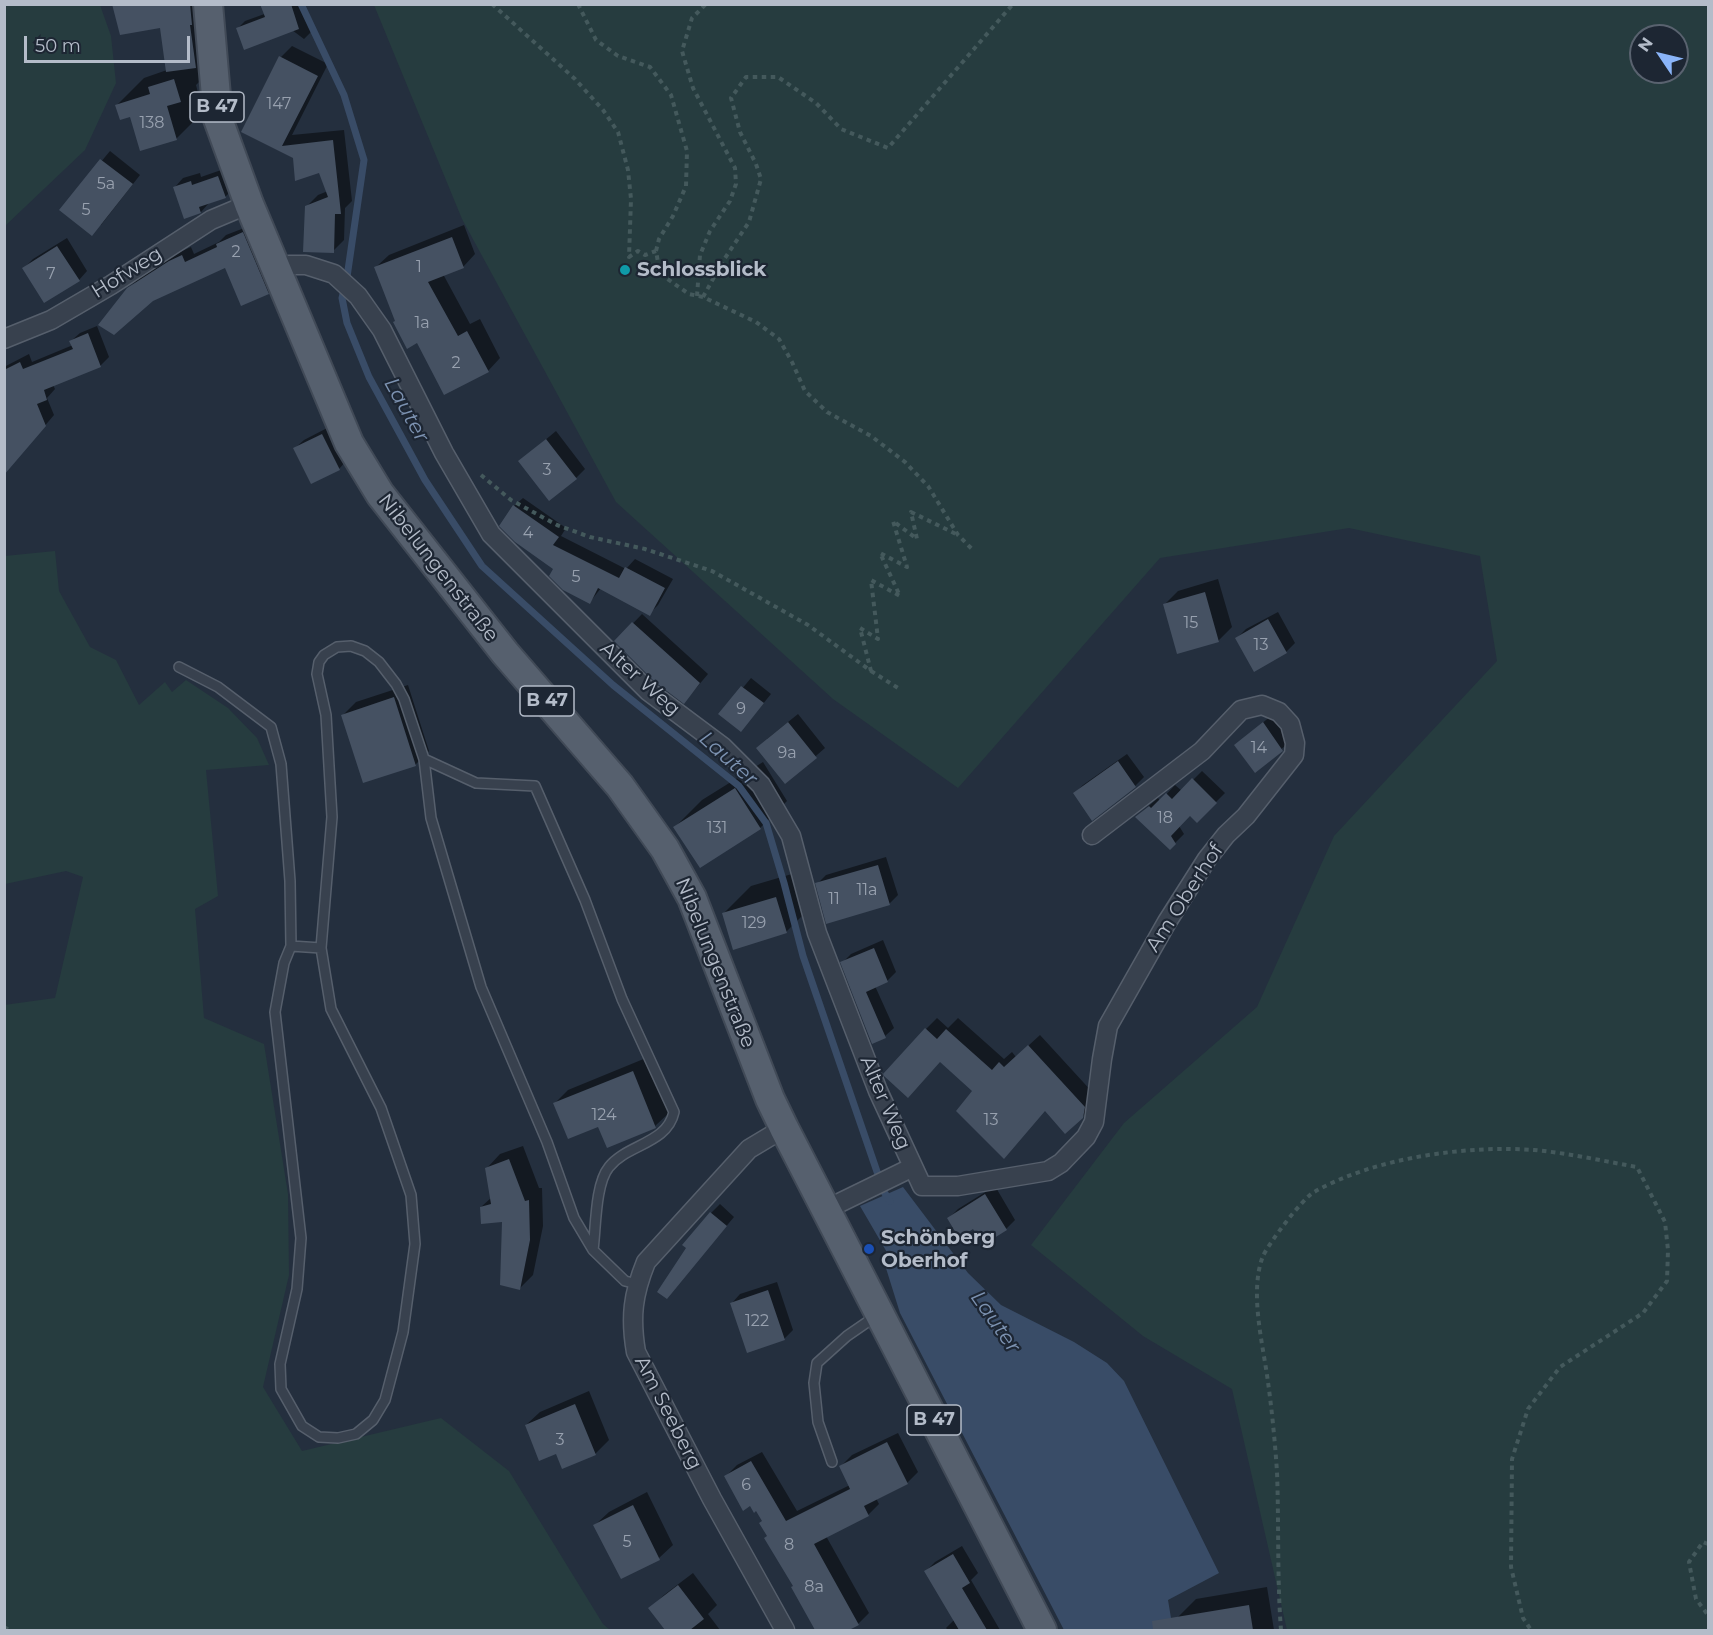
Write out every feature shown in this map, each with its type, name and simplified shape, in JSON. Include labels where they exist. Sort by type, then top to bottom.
[{"type":"main road","name":"Nibelungenstraße","points":[[208,4],[218,119],[249,204],[349,443],[380,494],[505,653],[620,786],[665,849],[692,898],[770,1099],[784,1128],[839,1203],[879,1313],[1042,1630]]},
{"type":"street","name":"Hofweg","points":[[4,339],[51,320],[111,285],[211,220],[249,204]]},
{"type":"street","name":"Alter Weg","points":[[277,270],[289,265],[306,265],[334,274],[358,296],[382,330],[444,453],[491,534],[648,691],[723,747],[761,785],[791,836],[817,933],[909,1169]]},
{"type":"street","name":"Am Oberhof","points":[[909,1169],[922,1186],[958,1186],[1002,1180],[1048,1171],[1061,1164],[1086,1137],[1094,1122],[1108,1026],[1167,922],[1207,859],[1226,835],[1246,816],[1294,755],[1295,743],[1290,724],[1279,712],[1262,705],[1241,710],[1202,751],[1092,835]]},
{"type":"street","name":"Am Seeberg","points":[[784,1128],[749,1149],[646,1262],[637,1284],[631,1326],[636,1352],[712,1499],[785,1630]]},
{"type":"street","points":[[839,1203],[909,1169]]},
{"type":"lane","points":[[179,667],[218,687],[271,727],[281,764],[290,881],[291,946],[284,963],[274,1012],[301,1238],[297,1289],[280,1364],[281,1389],[302,1426],[319,1437],[338,1438],[356,1434],[373,1420],[386,1400],[403,1332],[415,1244],[411,1195],[381,1108],[331,1009],[321,948],[332,817],[326,715],[317,674],[319,662],[324,655],[338,647],[351,646],[365,651],[386,670],[404,699],[423,759],[431,819],[481,987],[547,1142],[574,1218],[593,1250],[625,1281],[637,1284]]},
{"type":"lane","points":[[423,759],[476,783],[535,786],[585,900],[622,999],[674,1112],[672,1124],[660,1134],[618,1158],[607,1169],[602,1182],[593,1250]]},
{"type":"lane","points":[[291,946],[321,948]]},
{"type":"lane","points":[[832,1462],[818,1422],[814,1383],[817,1363],[847,1336],[879,1313]]},
{"type":"path","points":[[492,4],[575,79],[603,110],[618,132],[628,170],[631,200],[629,257],[638,251],[645,255],[656,251]]},
{"type":"path","points":[[578,4],[596,40],[618,56],[650,67],[671,95],[687,152],[686,186],[674,216],[659,238],[656,251],[659,268],[666,278],[688,294],[703,297],[756,322],[779,339],[805,391],[827,412],[871,436],[905,462],[928,486],[958,535],[972,549]]},
{"type":"path","points":[[697,296],[700,255],[710,231],[730,201],[736,184],[735,168],[693,88],[682,51],[692,18],[706,4]]},
{"type":"path","points":[[703,297],[749,222],[760,179],[756,164],[740,132],[731,98],[746,77],[778,77],[816,103],[841,129],[888,148],[1013,4]]},
{"type":"path","points":[[476,469],[511,500],[557,525],[590,537],[645,549],[712,571],[808,625],[898,688]]},
{"type":"path","points":[[871,671],[860,628],[878,639],[871,580],[900,596],[880,553],[907,567],[892,520],[917,539],[911,512],[958,535]]},
{"type":"path","points":[[1281,1630],[1278,1594],[1277,1472],[1269,1384],[1256,1286],[1264,1256],[1294,1212],[1312,1193],[1383,1166],[1427,1155],[1489,1149],[1535,1150],[1637,1167],[1665,1222],[1668,1250],[1667,1281],[1643,1313],[1560,1367],[1528,1409],[1512,1459],[1511,1567],[1523,1618],[1531,1630]]},
{"type":"path","points":[[1708,1544],[1703,1542],[1689,1562],[1696,1599],[1708,1615]]},
{"type":"path","points":[[4,1627],[9,1630]]},
{"type":"green space","points":[[5,4],[100,5],[111,36],[116,83],[85,150],[5,226]]},
{"type":"green space","points":[[374,5],[1708,5],[1708,1630],[1287,1630],[1232,1389],[1143,1336],[1031,1245],[1124,1123],[1257,1007],[1334,836],[1497,661],[1480,556],[1349,528],[1160,558],[958,788],[833,699],[616,502],[462,219]]},
{"type":"green space","points":[[55,551],[59,591],[90,647],[116,660],[139,705],[165,682],[172,692],[186,680],[228,708],[257,738],[269,765],[206,770],[218,896],[195,909],[204,1018],[264,1044],[288,1194],[289,1275],[263,1387],[302,1451],[441,1418],[509,1471],[603,1624],[610,1630],[5,1630],[4,1005],[55,998],[83,877],[66,871],[5,884],[5,556]]},
{"type":"water","points":[[903,1187],[968,1273],[1001,1305],[1074,1342],[1107,1363],[1124,1381],[1219,1573],[1168,1600],[1173,1630],[1064,1630],[900,1313],[885,1265],[892,1261],[860,1206]]},
{"type":"building","points":[[112,4],[190,4],[192,25],[190,25],[196,68],[166,72],[160,28],[120,35]]},
{"type":"building","points":[[260,4],[291,4],[299,29],[244,50],[236,28],[265,17]]},
{"type":"building","points":[[279,56],[318,76],[282,146],[333,140],[341,214],[335,214],[334,253],[303,252],[305,206],[328,197],[319,173],[295,181],[293,158],[241,132]]},
{"type":"building","points":[[174,79],[181,102],[167,106],[177,140],[140,151],[130,117],[120,120],[115,105],[150,94],[148,87]]},
{"type":"building","points":[[100,159],[133,184],[92,236],[59,210]]},
{"type":"building","points":[[218,176],[226,198],[199,207],[201,213],[184,219],[173,187],[191,181],[192,185]]},
{"type":"building","points":[[243,232],[269,294],[241,306],[225,268],[153,301],[114,335],[98,325],[127,288],[169,261],[182,255],[185,262]]},
{"type":"building","points":[[452,237],[464,268],[428,282],[458,336],[467,331],[489,372],[444,395],[417,343],[407,349],[393,322],[395,321],[374,267]]},
{"type":"building","points":[[57,246],[80,281],[44,303],[22,268]]},
{"type":"building","points":[[88,333],[101,367],[44,390],[47,400],[37,404],[46,426],[4,475],[4,370],[20,362],[23,369],[73,349],[69,341]]},
{"type":"building","points":[[322,434],[340,470],[311,484],[293,448]]},
{"type":"building","points":[[546,439],[577,479],[549,501],[518,461]]},
{"type":"building","points":[[513,505],[559,537],[553,545],[619,578],[625,567],[665,588],[650,616],[598,588],[590,604],[563,590],[549,576],[553,569],[515,542],[499,526]]},
{"type":"building","points":[[1205,592],[1219,642],[1177,654],[1163,604]]},
{"type":"building","points":[[1268,619],[1287,653],[1254,672],[1235,638]]},
{"type":"building","points":[[632,622],[700,683],[684,704],[655,682],[614,641]]},
{"type":"building","points":[[741,686],[764,703],[741,732],[718,714]]},
{"type":"building","points":[[394,697],[416,766],[363,783],[341,715]]},
{"type":"building","points":[[788,722],[817,758],[785,784],[756,748]]},
{"type":"building","points":[[1263,722],[1283,751],[1255,773],[1234,745]]},
{"type":"building","points":[[1118,761],[1136,787],[1092,821],[1073,793]]},
{"type":"building","points":[[1192,778],[1217,803],[1197,823],[1190,816],[1171,836],[1176,844],[1170,850],[1135,817],[1149,806],[1151,808],[1166,793],[1172,799]]},
{"type":"building","points":[[735,788],[761,829],[700,868],[673,827]]},
{"type":"building","points":[[878,865],[890,905],[826,924],[815,883]]},
{"type":"building","points":[[776,897],[787,933],[733,950],[722,913]]},
{"type":"building","points":[[874,948],[888,982],[866,992],[886,1038],[872,1044],[840,962]]},
{"type":"building","points":[[925,1028],[937,1039],[946,1029],[992,1070],[999,1062],[1004,1067],[1028,1045],[1085,1107],[1083,1118],[1065,1134],[1045,1111],[1004,1159],[956,1111],[972,1091],[940,1062],[908,1098],[884,1076],[883,1074]]},
{"type":"building","points":[[633,1071],[656,1128],[607,1148],[598,1127],[568,1139],[553,1103]]},
{"type":"building","points":[[509,1159],[525,1201],[529,1200],[530,1240],[520,1290],[500,1285],[502,1222],[481,1224],[480,1207],[491,1204],[485,1168]]},
{"type":"building","points":[[985,1194],[1007,1230],[983,1245],[973,1229],[959,1238],[947,1218]]},
{"type":"building","points":[[710,1212],[727,1226],[667,1299],[657,1292],[686,1248],[682,1245]]},
{"type":"building","points":[[768,1290],[785,1340],[747,1353],[730,1303]]},
{"type":"building","points":[[575,1404],[596,1455],[562,1469],[556,1454],[539,1461],[525,1425]]},
{"type":"building","points":[[887,1442],[908,1484],[864,1506],[869,1516],[814,1544],[859,1625],[849,1630],[815,1630],[791,1587],[793,1586],[764,1538],[767,1536],[759,1523],[762,1521],[750,1506],[743,1511],[724,1476],[751,1461],[786,1521],[850,1489],[839,1466]]},
{"type":"building","points":[[633,1505],[660,1560],[621,1579],[593,1525]]},
{"type":"building","points":[[953,1554],[970,1583],[962,1588],[987,1630],[959,1630],[924,1571]]},
{"type":"building","points":[[678,1585],[704,1619],[690,1630],[665,1630],[648,1608]]},
{"type":"building","points":[[1249,1605],[1253,1630],[1153,1630],[1152,1621]]},
{"type":"waterway","name":"Lauter","points":[[301,4],[344,95],[364,160],[342,298],[347,323],[369,377],[425,480],[482,566],[613,685],[739,786],[766,823],[803,956],[884,1192],[890,1201]]},
{"type":"place","name":"Schlossblick","points":[[625,270]]},
{"type":"place","name":"Schönberg Oberhof","points":[[869,1249]]}]
